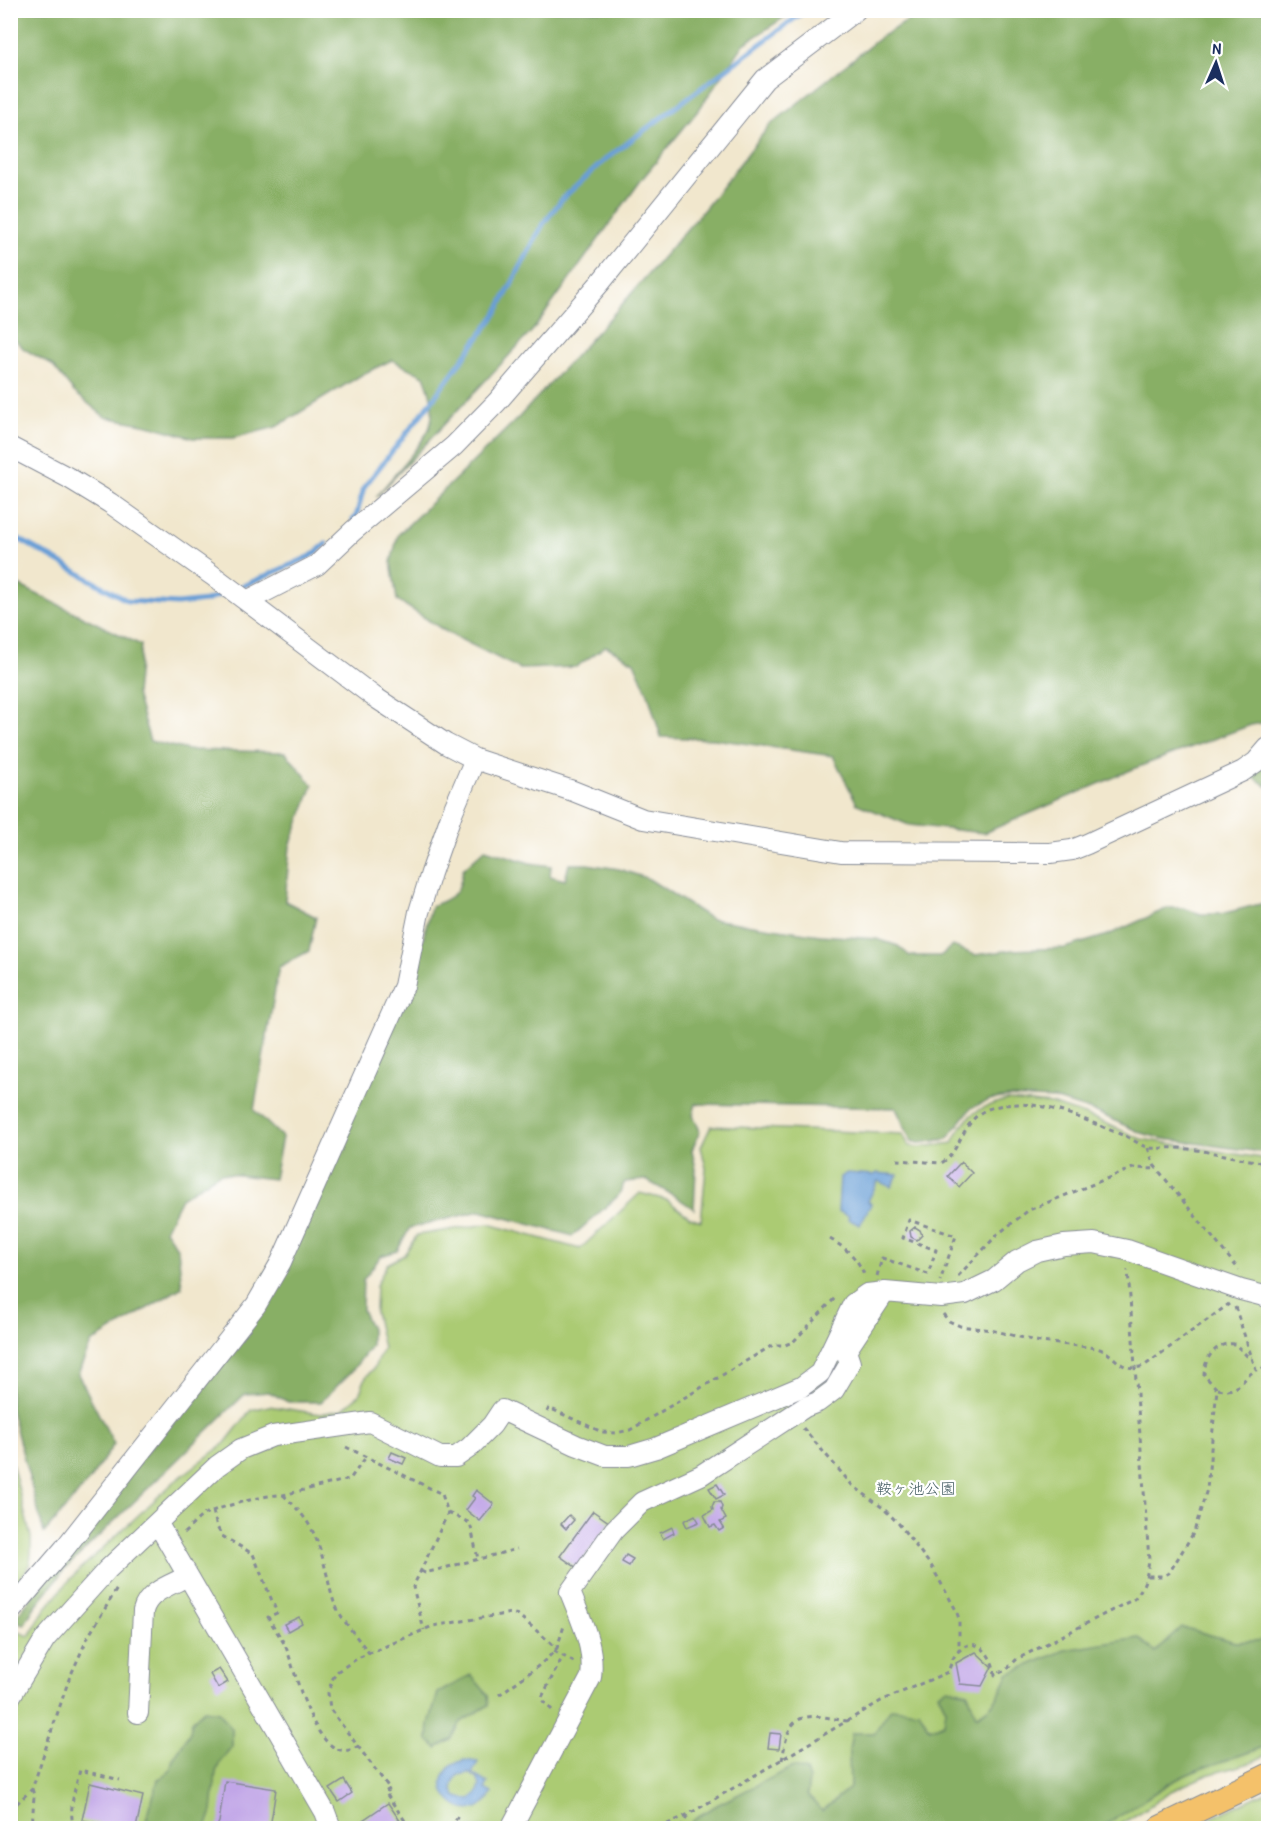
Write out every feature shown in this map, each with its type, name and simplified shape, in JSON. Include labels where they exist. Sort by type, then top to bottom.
[{"type":"main road","points":[[1160,1828],[1269,1776]]},
{"type":"street","points":[[244,599],[317,565],[353,531],[454,447],[497,402],[600,284],[765,79],[856,10]]},
{"type":"street","points":[[10,447],[110,503],[223,583],[373,696],[446,744],[475,759],[573,791],[643,819],[841,852],[1050,853],[1072,850],[1243,771],[1256,762],[1269,748]]},
{"type":"street","points":[[10,1612],[64,1549],[256,1305],[281,1262],[404,986],[419,912],[431,873],[452,813],[475,759]]},
{"type":"street","points":[[10,1697],[45,1639],[107,1570],[217,1466],[241,1449],[273,1436],[370,1422],[440,1457],[456,1457],[469,1448],[492,1425],[502,1410],[576,1445],[605,1455],[629,1456],[656,1448],[801,1387],[820,1373],[853,1304],[874,1293],[941,1297],[966,1294],[994,1280],[1017,1261],[1037,1251],[1064,1245],[1094,1243],[1127,1250],[1241,1290],[1269,1297]]},
{"type":"street","points":[[512,1828],[591,1677],[593,1663],[589,1641],[570,1592],[614,1530],[642,1502],[701,1475],[834,1390],[846,1374],[850,1364],[846,1351],[874,1293]]},
{"type":"street","points":[[158,1524],[325,1812],[331,1828]]},
{"type":"street","points":[[138,1713],[145,1603],[152,1595],[188,1576]]},
{"type":"path","points":[[897,1160],[941,1163],[947,1160],[963,1132],[978,1114],[1006,1105],[1044,1106],[1135,1140],[1148,1148],[1179,1148],[1269,1163]]},
{"type":"path","points":[[1148,1148],[1157,1169],[1242,1273],[1241,1290]]},
{"type":"path","points":[[941,1297],[949,1283],[963,1272],[998,1234],[1029,1210],[1133,1168],[1157,1169]]},
{"type":"path","points":[[874,1293],[882,1258],[928,1274],[936,1250],[903,1238],[909,1220],[956,1236],[941,1297],[943,1314],[950,1322],[1040,1342],[1097,1348],[1104,1350],[1121,1365],[1135,1369],[1144,1366],[1228,1306],[1231,1297],[1256,1370]]},
{"type":"path","points":[[830,1239],[844,1247],[858,1262],[866,1282],[874,1293]]},
{"type":"path","points":[[659,1828],[689,1814],[881,1701],[948,1672],[952,1659],[968,1645],[981,1648],[991,1657],[995,1675],[1000,1674],[1017,1659],[1134,1599],[1144,1587],[1148,1576],[1149,1560],[1127,1250]]},
{"type":"path","points":[[540,1427],[549,1408],[602,1432],[616,1433],[630,1430],[773,1345],[793,1342],[842,1290]]},
{"type":"path","points":[[1252,1357],[1248,1357],[1235,1344],[1223,1343],[1206,1362],[1204,1368],[1206,1379],[1217,1389],[1228,1391],[1238,1387],[1250,1373],[1269,1367]]},
{"type":"path","points":[[1148,1576],[1163,1576],[1169,1573],[1194,1532],[1207,1489],[1217,1389]]},
{"type":"path","points":[[793,1415],[852,1485],[883,1508],[899,1524],[932,1568],[957,1610],[959,1651]]},
{"type":"path","points":[[346,1447],[441,1494],[448,1514],[413,1587],[424,1630]]},
{"type":"path","points":[[171,1546],[205,1514],[276,1493],[283,1494],[350,1479],[366,1457]]},
{"type":"path","points":[[283,1494],[298,1508],[314,1530],[334,1602],[369,1653]]},
{"type":"path","points":[[213,1511],[222,1536],[248,1551],[256,1560],[277,1613],[268,1617],[285,1646],[301,1693],[317,1728],[333,1747],[342,1751],[350,1751],[359,1745]]},
{"type":"path","points":[[448,1514],[470,1523],[478,1559]]},
{"type":"path","points":[[421,1571],[425,1573],[517,1549]]},
{"type":"path","points":[[10,1810],[32,1789],[69,1679],[88,1637],[118,1587]]},
{"type":"path","points":[[499,1695],[534,1667],[548,1659],[556,1650],[568,1613],[575,1605]]},
{"type":"path","points":[[410,1828],[386,1792],[390,1789],[330,1709],[329,1685],[338,1671],[369,1653],[433,1626],[511,1613],[518,1615],[563,1656],[581,1665]]},
{"type":"path","points":[[555,1713],[541,1699],[563,1656]]},
{"type":"path","points":[[782,1760],[792,1726],[804,1717],[816,1716],[847,1721]]},
{"type":"path","points":[[74,1828],[71,1813],[80,1770],[120,1780]]},
{"type":"path","points":[[32,1789],[34,1795],[32,1828]]},
{"type":"path","points":[[451,1828],[459,1814]]},
{"type":"path","points":[[681,1828],[689,1814]]},
{"type":"green space","points":[[10,11],[794,11],[744,44],[700,108],[642,179],[533,330],[376,497],[422,441],[430,426],[432,413],[432,401],[424,376],[392,360],[363,374],[276,427],[233,438],[193,438],[148,425],[105,417],[74,392],[52,365],[24,349],[11,336]]},
{"type":"green space","points":[[924,11],[1268,11],[1268,722],[1251,725],[1138,767],[984,833],[909,825],[857,804],[833,756],[714,739],[661,737],[648,694],[634,662],[606,646],[576,667],[520,669],[448,633],[397,600],[391,562],[398,535],[520,416],[618,309],[706,207],[769,126],[882,36]]},
{"type":"green space","points":[[10,581],[141,645],[136,694],[150,741],[188,750],[285,752],[313,785],[290,846],[285,901],[316,917],[309,951],[279,967],[254,1110],[282,1137],[274,1179],[220,1173],[181,1198],[165,1230],[178,1249],[182,1287],[91,1343],[78,1374],[114,1444],[89,1481],[44,1533],[10,1407]]},
{"type":"green space","points":[[1268,757],[1268,787],[1248,773]]},
{"type":"green space","points":[[485,849],[530,863],[551,866],[550,876],[565,880],[569,864],[619,869],[649,879],[711,919],[820,935],[877,939],[898,946],[910,956],[940,956],[953,946],[975,955],[1012,950],[1065,948],[1108,935],[1168,908],[1183,908],[1201,914],[1221,914],[1260,904],[1268,905],[1268,1153],[1164,1139],[1141,1133],[1098,1113],[1054,1099],[1008,1097],[989,1100],[971,1108],[947,1139],[920,1143],[911,1141],[896,1108],[696,1104],[693,1115],[700,1131],[692,1150],[696,1169],[694,1209],[646,1180],[625,1182],[618,1196],[573,1236],[480,1211],[410,1228],[397,1251],[381,1256],[363,1280],[362,1310],[371,1329],[371,1346],[351,1372],[321,1402],[288,1402],[269,1392],[245,1394],[65,1569],[34,1608],[24,1625],[14,1619],[229,1348],[418,959],[431,907],[454,894],[460,885],[463,869]]},
{"type":"green space","name":"鞍ヶ池公園","points":[[1007,1100],[1051,1104],[1096,1119],[1141,1139],[1268,1159],[1268,1754],[1250,1763],[1207,1775],[1169,1792],[1114,1828],[11,1828],[11,1629],[29,1636],[45,1609],[74,1575],[174,1482],[225,1443],[251,1410],[269,1406],[320,1414],[341,1410],[359,1395],[366,1377],[374,1368],[383,1348],[375,1312],[376,1286],[387,1264],[404,1255],[417,1235],[488,1224],[580,1249],[640,1193],[667,1200],[690,1217],[701,1221],[706,1168],[701,1147],[711,1126],[903,1134],[909,1146],[921,1147],[953,1143],[962,1125],[974,1113]]},
{"type":"green space","points":[[10,1456],[31,1537],[29,1566],[11,1589]]},
{"type":"green space","points":[[1182,1627],[1235,1642],[1268,1640],[1268,1745],[1177,1779],[1098,1828],[687,1828],[695,1818],[717,1805],[793,1767],[806,1771],[809,1780],[807,1795],[822,1811],[850,1788],[849,1751],[852,1733],[874,1733],[891,1708],[919,1711],[930,1729],[944,1723],[946,1709],[938,1693],[948,1688],[968,1693],[976,1716],[996,1699],[1008,1674],[1065,1650],[1139,1638],[1155,1652]]},
{"type":"green space","points":[[471,1675],[488,1695],[489,1705],[461,1722],[451,1740],[437,1748],[428,1740],[429,1724],[438,1693]]},
{"type":"green space","points":[[204,1710],[219,1712],[232,1729],[232,1746],[220,1762],[216,1772],[212,1811],[206,1828],[144,1828],[158,1780],[170,1771],[173,1759],[190,1732],[192,1721]]},
{"type":"green space","points":[[1268,1791],[1268,1828],[1190,1828]]},
{"type":"water","points":[[847,1173],[898,1175],[891,1187],[878,1181],[868,1201],[871,1204],[860,1225],[838,1211],[840,1177]]},
{"type":"water","points":[[464,1760],[478,1762],[472,1774],[488,1783],[485,1789],[492,1793],[482,1805],[470,1810],[459,1807],[450,1800],[444,1790],[443,1779],[449,1768]],"holes":[[[469,1773],[477,1778],[480,1785],[478,1792],[470,1800],[457,1797],[453,1786],[458,1775]]]},
{"type":"building","points":[[961,1162],[972,1173],[959,1187],[948,1176]]},
{"type":"building","points":[[915,1227],[922,1235],[917,1240],[911,1237],[910,1231]]},
{"type":"building","points":[[392,1452],[406,1458],[403,1464],[389,1458]]},
{"type":"building","points":[[717,1484],[724,1495],[716,1499],[709,1488]]},
{"type":"building","points":[[476,1490],[494,1504],[480,1521],[466,1510],[475,1498],[472,1496]]},
{"type":"building","points":[[714,1502],[720,1502],[726,1519],[720,1522],[724,1528],[719,1531],[715,1525],[710,1527],[704,1515],[713,1510]]},
{"type":"building","points":[[593,1511],[610,1523],[577,1568],[560,1556]]},
{"type":"building","points":[[569,1515],[574,1520],[566,1529],[561,1524]]},
{"type":"building","points":[[695,1515],[699,1522],[687,1527],[684,1521]]},
{"type":"building","points":[[672,1527],[674,1533],[663,1539],[660,1533]]},
{"type":"building","points":[[626,1555],[633,1559],[629,1566],[622,1562]]},
{"type":"building","points":[[299,1617],[302,1623],[288,1631],[284,1624]]},
{"type":"building","points":[[976,1652],[992,1667],[982,1686],[960,1684],[956,1663]]},
{"type":"building","points":[[219,1669],[228,1682],[218,1688],[210,1674]]},
{"type":"building","points":[[770,1733],[781,1734],[779,1749],[768,1748]]},
{"type":"building","points":[[344,1780],[352,1793],[339,1802],[330,1789]]},
{"type":"building","points":[[225,1781],[276,1789],[270,1828],[216,1828],[219,1822]]},
{"type":"building","points":[[90,1783],[143,1796],[136,1828],[105,1828],[100,1827],[101,1824],[82,1820]]},
{"type":"building","points":[[388,1803],[405,1828],[368,1828],[363,1820]]},
{"type":"waterway","points":[[353,520],[356,517],[364,487],[496,314],[543,224],[563,198],[607,158],[806,10]]},
{"type":"waterway","points":[[10,534],[128,601],[177,604],[206,601],[227,592]]},
{"type":"waterway","points":[[238,588],[311,556],[326,544]]}]
